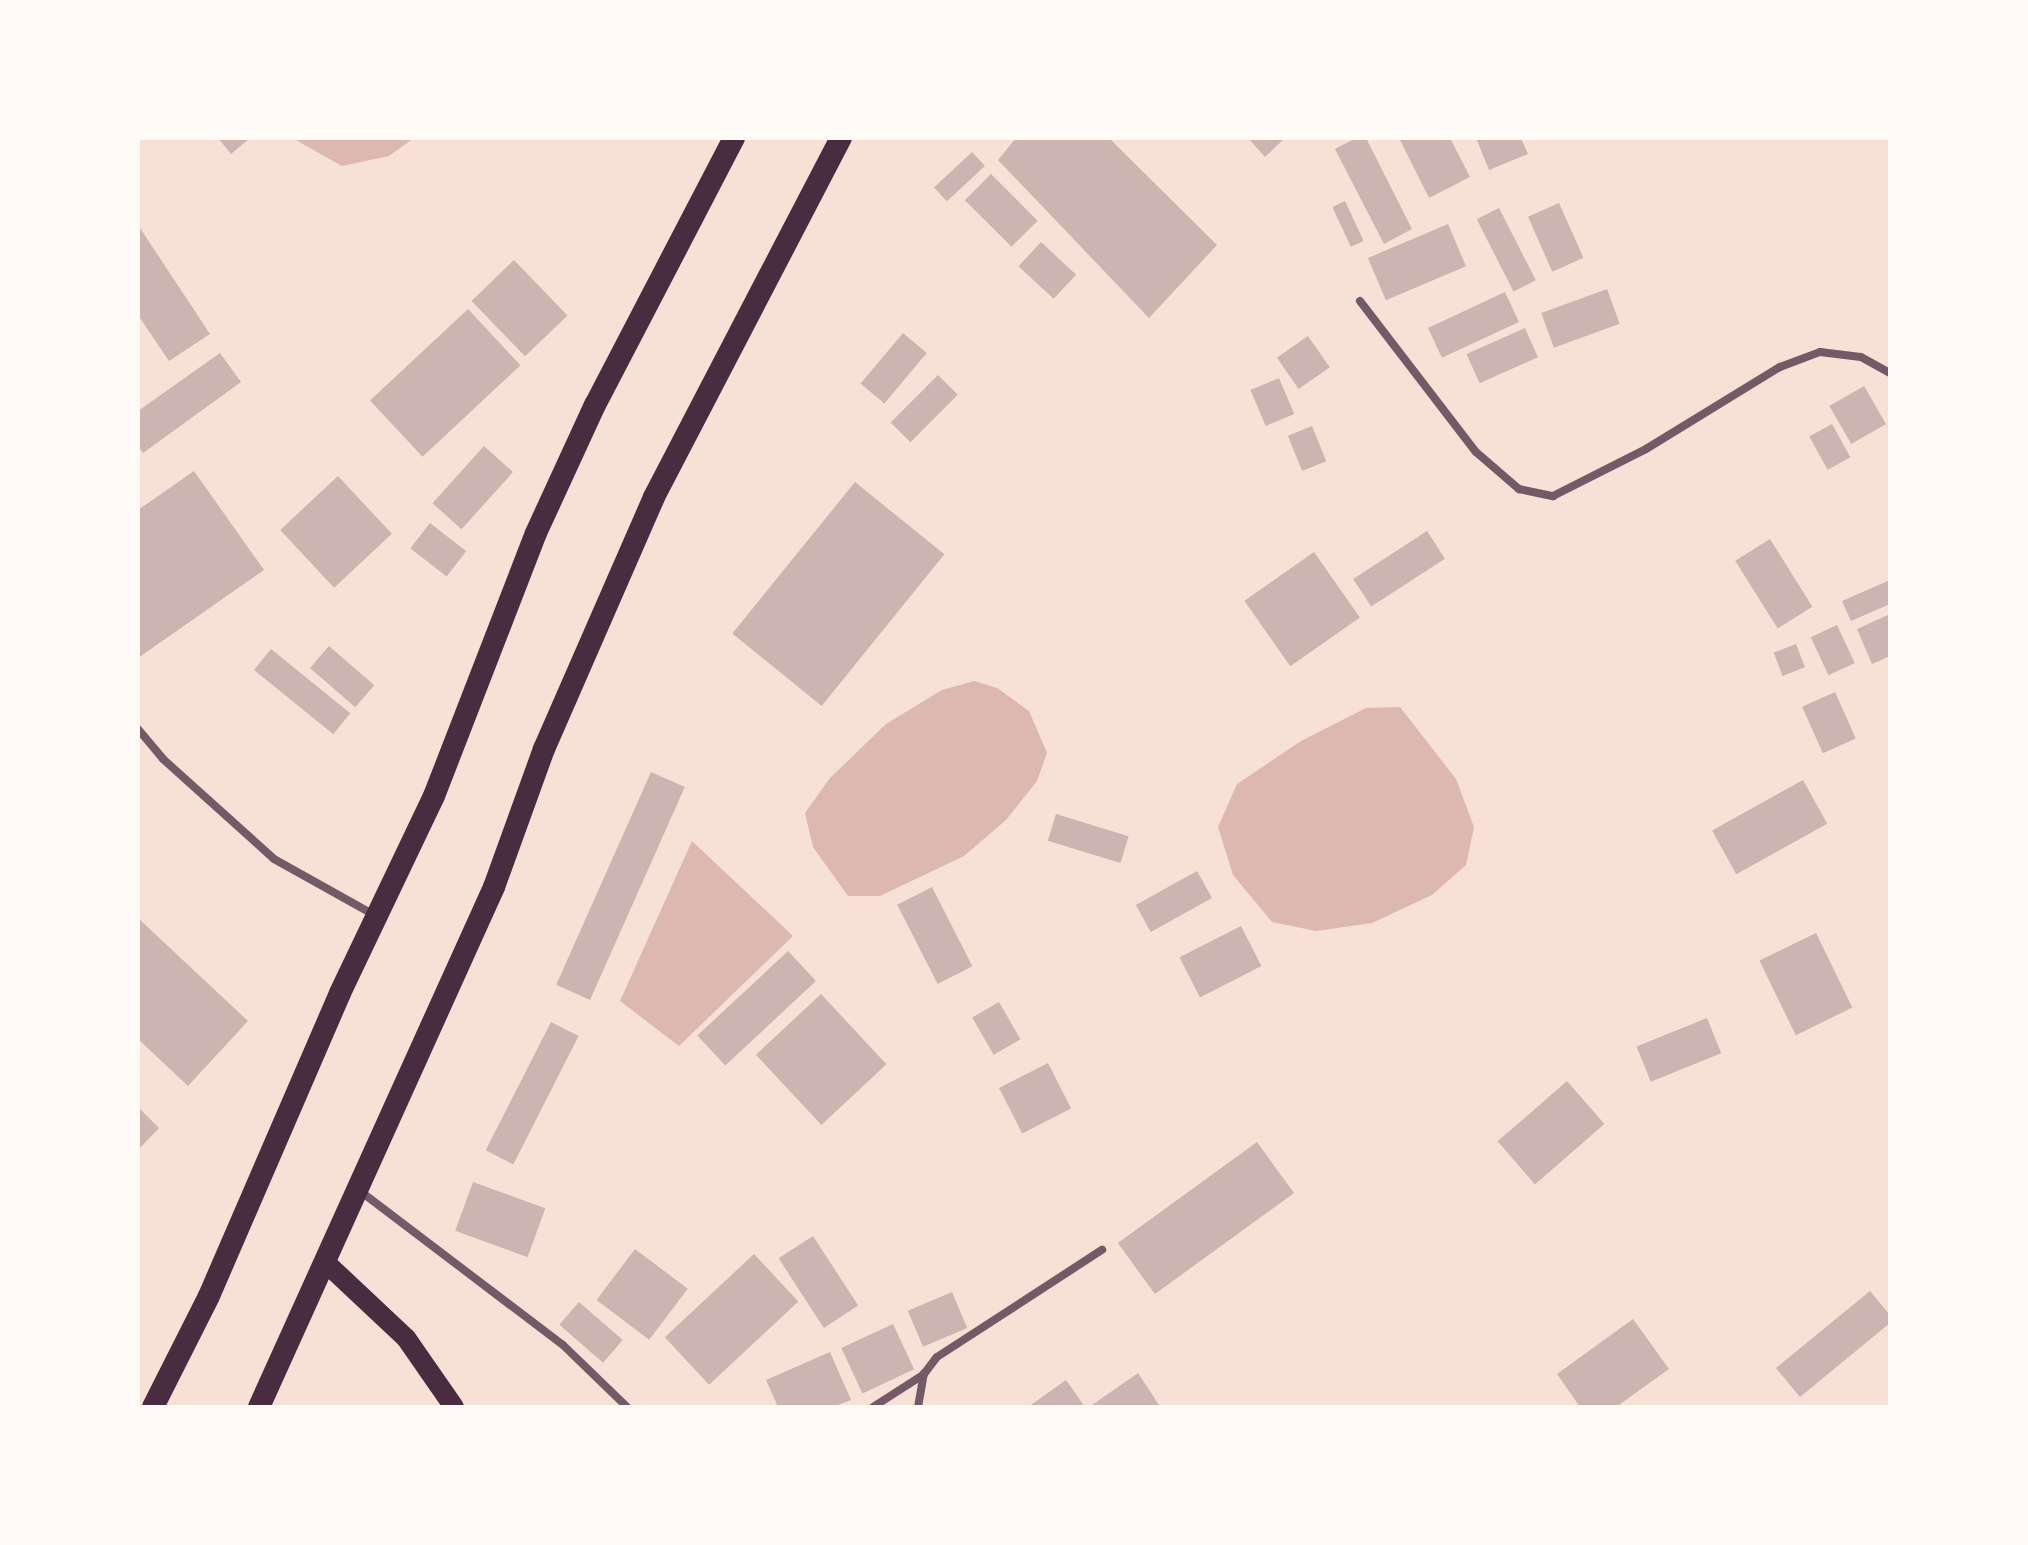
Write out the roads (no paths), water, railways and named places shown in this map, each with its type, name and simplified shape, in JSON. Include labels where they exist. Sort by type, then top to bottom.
[{"type":"highway","points":[[153,1407],[209,1296],[377,916],[434,796],[484,657],[542,519],[595,405],[734,138]]},
{"type":"highway","points":[[263,1406],[494,887],[544,749],[648,512],[841,138]]},
{"type":"main road","points":[[325,1262],[406,1338],[454,1407]]},
{"type":"street","points":[[1360,301],[1476,452],[1519,489],[1553,496],[1646,449],[1780,367],[1820,352],[1861,357],[1890,373]]},
{"type":"street","points":[[138,729],[163,759],[274,859],[377,916]]},
{"type":"street","points":[[358,1190],[563,1345],[627,1407]]},
{"type":"street","points":[[873,1407],[924,1374],[937,1357],[1102,1250]]},
{"type":"street","points":[[918,1407],[924,1374]]}]
